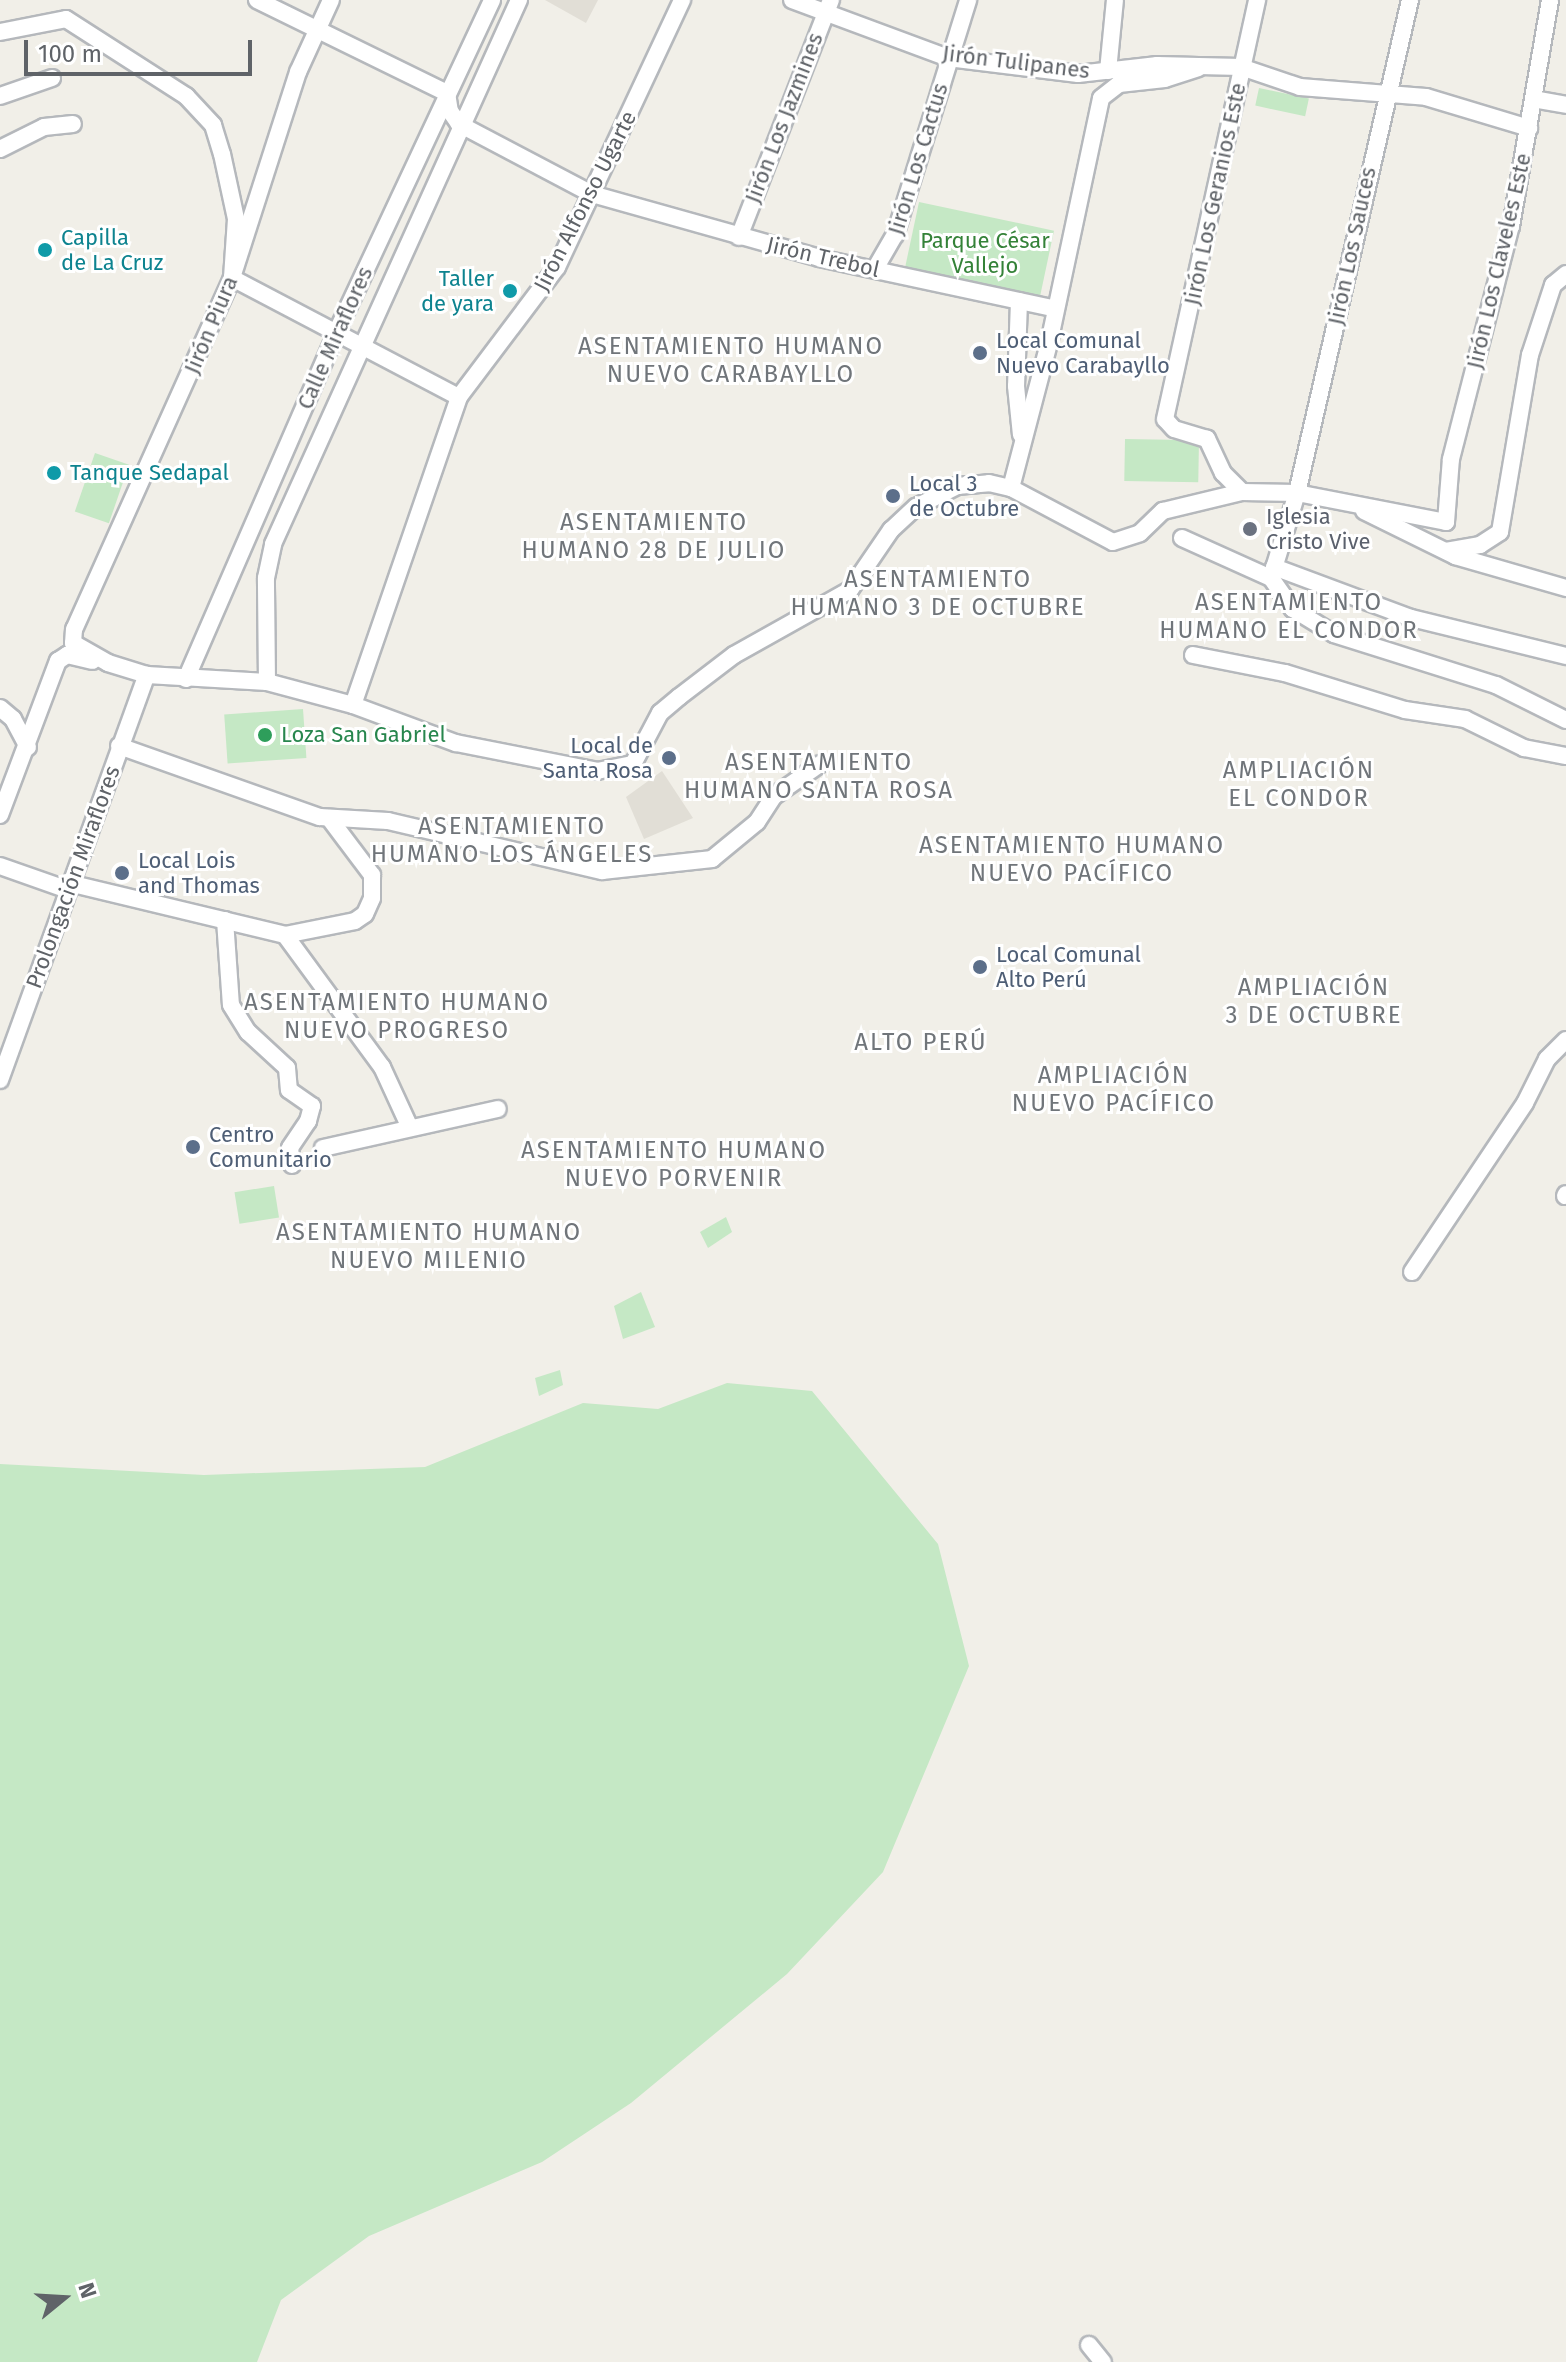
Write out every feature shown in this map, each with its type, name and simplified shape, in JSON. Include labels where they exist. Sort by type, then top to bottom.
[{"type":"street","points":[[257,0],[447,93],[450,111],[459,124]]},
{"type":"street","name":"Jirón Piura","points":[[108,663],[73,643],[74,629],[232,278],[298,72],[331,0]]},
{"type":"street","name":"Calle Miraflores","points":[[186,679],[338,329],[492,0]]},
{"type":"street","name":"Calle Miraflores","points":[[267,682],[268,561],[459,124],[519,0]]},
{"type":"street","name":"Jirón Alfonso Ugarte","points":[[353,705],[459,397],[539,295],[592,194],[682,0]]},
{"type":"street","name":"Jirón Tulipanes","points":[[792,0],[827,8],[948,58],[1078,74],[1207,64],[1241,67],[1300,87],[1386,94],[1468,107],[1529,128]]},
{"type":"street","name":"Jirón Los Cactus","points":[[875,269],[895,235],[968,0]]},
{"type":"street","points":[[1108,71],[1115,0]]},
{"type":"street","name":"Jirón Los Geranios Este","points":[[1242,492],[1223,473],[1207,439],[1174,429],[1165,419],[1257,0]]},
{"type":"street","name":"Jirón Los Sauces","points":[[1272,572],[1297,493],[1410,0]]},
{"type":"street","name":"Jirón Los Claveles Este","points":[[1348,504],[1446,522],[1451,459],[1511,226],[1550,0]]},
{"type":"street","name":"Jirón Los Jazmines","points":[[739,237],[827,8]]},
{"type":"street","points":[[0,32],[66,19],[134,58],[202,110],[213,125],[234,209],[232,278],[338,329],[459,397]]},
{"type":"street","points":[[1011,488],[1056,309],[1101,98],[1119,84],[1180,76],[1207,64]]},
{"type":"street","points":[[0,96],[52,78]]},
{"type":"street","points":[[1533,99],[1566,105]]},
{"type":"street","points":[[0,149],[44,127],[73,124]]},
{"type":"street","name":"Jirón Trebol","points":[[459,124],[592,194],[739,237],[1056,309]]},
{"type":"street","points":[[1446,551],[1480,545],[1500,532],[1530,355],[1553,285],[1566,274]]},
{"type":"street","points":[[1019,301],[1016,386],[1023,445]]},
{"type":"street","points":[[0,815],[63,656],[108,663],[147,675],[267,682],[353,705],[456,743],[581,769],[623,768],[640,755],[660,713],[734,655],[850,590],[891,530],[916,507],[957,486],[989,483],[1011,488],[1113,542],[1140,533],[1163,511],[1242,492],[1297,493],[1348,504],[1446,551],[1566,588]]},
{"type":"street","points":[[1182,538],[1272,572],[1411,618],[1566,656]]},
{"type":"street","points":[[1272,572],[1293,609],[1334,634],[1496,685],[1566,720]]},
{"type":"street","points":[[1193,655],[1285,673],[1405,710],[1465,719],[1524,748],[1566,756]]},
{"type":"street","name":"Prolongación Miraflores","points":[[0,1080],[147,675]]},
{"type":"street","points":[[0,708],[19,728],[28,747]]},
{"type":"street","points":[[119,746],[329,818],[388,821],[602,871],[676,866],[712,859],[757,822],[774,796],[820,764]]},
{"type":"street","points":[[0,866],[70,887],[285,935],[355,921],[365,914],[372,898],[372,875],[329,818]]},
{"type":"street","points":[[225,920],[231,1005],[248,1032],[287,1068],[289,1090],[312,1106],[308,1121],[290,1148],[292,1165]]},
{"type":"street","points":[[285,935],[382,1067],[410,1128]]},
{"type":"street","points":[[1412,1272],[1565,1042]]},
{"type":"street","points":[[323,1148],[498,1109]]},
{"type":"street","points":[[1089,2345],[1103,2362]]},
{"type":"shaded area","points":[[545,0],[598,0],[586,23]]},
{"type":"shaded area","points":[[662,771],[693,818],[644,839],[626,797]]},
{"type":"green space","points":[[1259,88],[1309,99],[1305,116],[1255,106]]},
{"type":"green space","name":"Parque César Vallejo","points":[[919,202],[1054,231],[1039,300],[904,271]]},
{"type":"green space","points":[[1125,439],[1199,440],[1198,482],[1124,481]]},
{"type":"green space","points":[[95,453],[129,465],[109,523],[75,512]]},
{"type":"green space","name":"Loza San Gabriel","points":[[303,709],[306,758],[228,763],[224,715]]},
{"type":"green space","points":[[274,1186],[279,1218],[239,1224],[234,1192]]},
{"type":"green space","points":[[726,1217],[732,1232],[708,1248],[700,1232]]},
{"type":"green space","points":[[641,1292],[655,1327],[623,1339],[614,1306]]},
{"type":"green space","points":[[560,1370],[563,1385],[539,1396],[535,1378]]},
{"type":"green space","points":[[727,1383],[812,1391],[938,1544],[969,1666],[883,1872],[787,1974],[631,2103],[542,2162],[369,2236],[281,2300],[257,2362],[0,2362],[0,1464],[204,1475],[425,1467],[583,1403],[658,1409]]},
{"type":"place","name":"Capilla de La Cruz","points":[[45,250]]},
{"type":"place","name":"Taller de yara","points":[[510,291]]},
{"type":"place","name":"Local Comunal Nuevo Carabayllo","points":[[980,353]]},
{"type":"place","name":"Tanque Sedapal","points":[[54,473]]},
{"type":"place","name":"Local 3 de Octubre","points":[[893,496]]},
{"type":"place","name":"Iglesia Cristo Vive","points":[[1250,529]]},
{"type":"place","name":"Loza San Gabriel","points":[[265,735]]},
{"type":"place","name":"Local de Santa Rosa","points":[[669,758]]},
{"type":"place","name":"Local Lois and Thomas","points":[[122,873]]},
{"type":"place","name":"Local Comunal Alto Perú","points":[[980,967]]},
{"type":"place","name":"Centro Comunitario","points":[[193,1147]]},
{"type":"district","name":"ASENTAMIENTO HUMANO NUEVO CARABAYLLO","points":[[731,361]]},
{"type":"district","name":"ASENTAMIENTO HUMANO 28 DE JULIO","points":[[654,537]]},
{"type":"district","name":"ASENTAMIENTO HUMANO 3 DE OCTUBRE","points":[[938,594]]},
{"type":"district","name":"ASENTAMIENTO HUMANO EL CONDOR","points":[[1289,617]]},
{"type":"district","name":"ASENTAMIENTO HUMANO SANTA ROSA","points":[[819,777]]},
{"type":"district","name":"AMPLIACIÓN EL CONDOR","points":[[1299,785]]},
{"type":"district","name":"ASENTAMIENTO HUMANO LOS ÁNGELES","points":[[512,841]]},
{"type":"district","name":"ASENTAMIENTO HUMANO NUEVO PACÍFICO","points":[[1072,860]]},
{"type":"district","name":"AMPLIACIÓN 3 DE OCTUBRE","points":[[1314,1002]]},
{"type":"district","name":"ASENTAMIENTO HUMANO NUEVO PROGRESO","points":[[397,1017]]},
{"type":"district","name":"ALTO PERÚ","points":[[921,1043]]},
{"type":"district","name":"AMPLIACIÓN NUEVO PACÍFICO","points":[[1114,1090]]},
{"type":"district","name":"ASENTAMIENTO HUMANO NUEVO PORVENIR","points":[[674,1165]]},
{"type":"district","name":"ASENTAMIENTO HUMANO NUEVO MILENIO","points":[[429,1247]]}]
